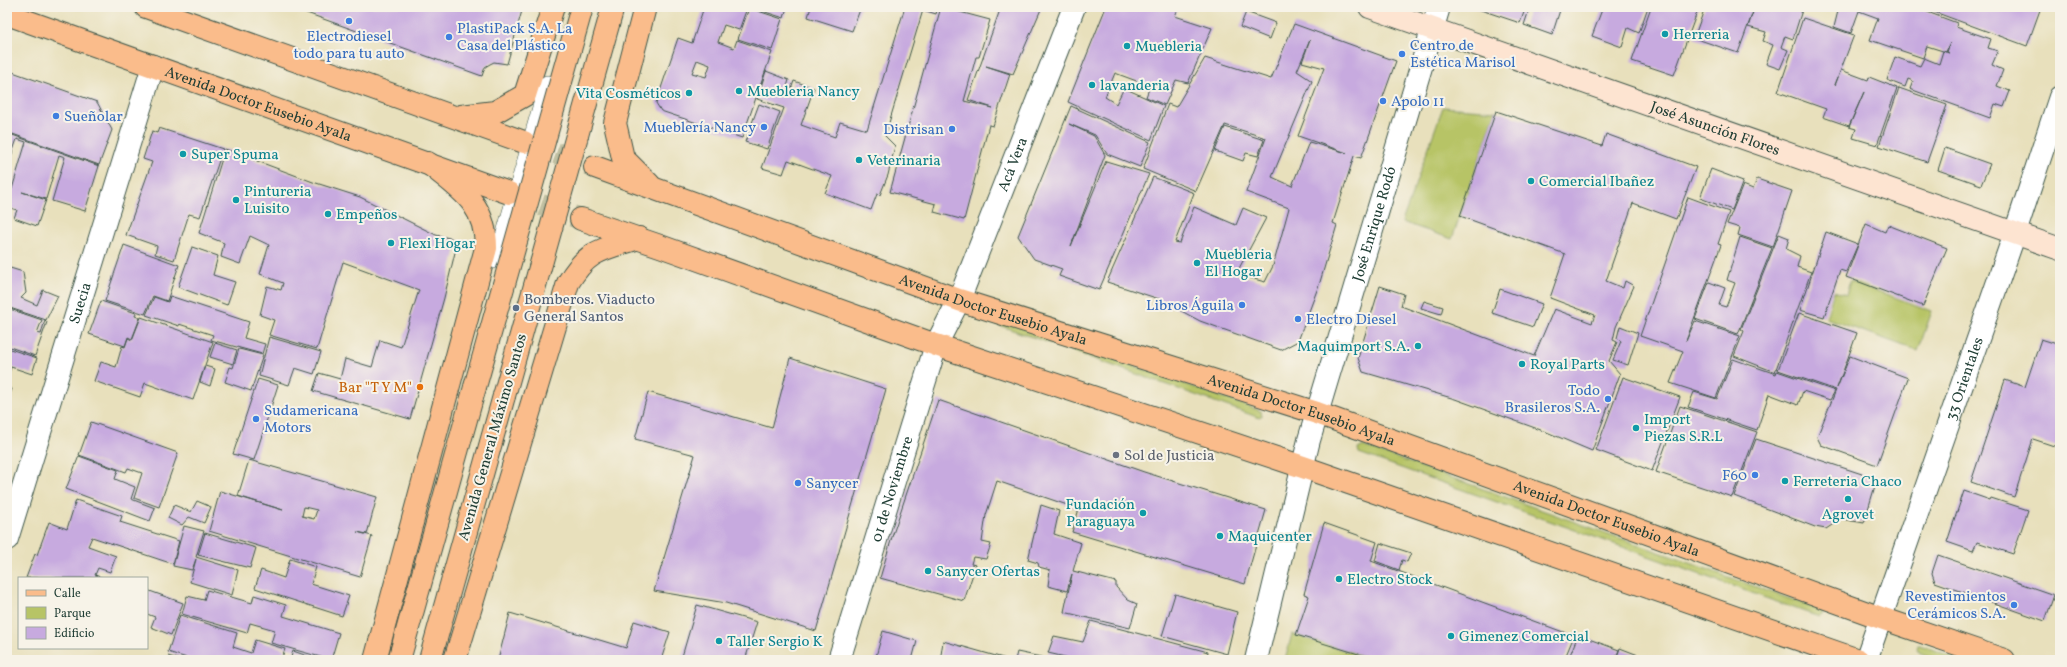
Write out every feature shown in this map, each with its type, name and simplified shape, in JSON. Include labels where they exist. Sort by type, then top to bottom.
[{"type":"main road","points":[[146,7],[524,142]]},
{"type":"main road","points":[[456,117],[495,112],[525,96],[553,7]]},
{"type":"main road","name":"Avenida General Máximo Santos","points":[[399,660],[582,7]]},
{"type":"main road","name":"Avenida General Máximo Santos","points":[[430,660],[613,7]]},
{"type":"main road","points":[[646,7],[615,123],[623,158],[652,188]]},
{"type":"main road","name":"Avenida Doctor Eusebio Ayala","points":[[7,14],[509,193]]},
{"type":"main road","points":[[375,660],[486,248],[486,232],[482,218],[464,192],[428,163]]},
{"type":"main road","name":"Avenida Doctor Eusebio Ayala","points":[[595,168],[959,300],[1317,413],[1881,618],[2004,660]]},
{"type":"main road","points":[[581,219],[639,238],[936,345],[1303,467],[1858,660]]},
{"type":"main road","points":[[455,660],[568,283],[578,267],[598,251],[639,238]]},
{"type":"street","name":"Acá Vera","points":[[949,321],[959,300],[1074,7]]},
{"type":"street","name":"José Asunción Flores","points":[[1370,7],[2060,249]]},
{"type":"street","name":"José Enrique Rodó","points":[[1256,660],[1309,440],[1439,7]]},
{"type":"street","name":"Suecia","points":[[7,539],[153,66]]},
{"type":"street","name":"33 Orientales","points":[[1866,660],[2015,233],[2060,98]]},
{"type":"street","name":"01 de Noviembre","points":[[839,660],[936,345],[949,321]]},
{"type":"lane","points":[[496,261],[547,83]]},
{"type":"green space","points":[[1443,107],[1496,111],[1452,239],[1402,222]]},
{"type":"green space","points":[[1850,281],[1932,311],[1918,351],[1826,318],[1834,291],[1846,295]]},
{"type":"green space","points":[[992,315],[1261,411],[1262,416],[1260,418],[990,322],[988,320]]},
{"type":"green space","points":[[1363,446],[1821,610],[1823,614],[1819,617],[1359,453],[1358,449]]},
{"type":"green space","points":[[1292,634],[1372,658],[1372,660],[1285,660]]},
{"type":"green space","points":[[1918,645],[1962,660],[1939,660],[1918,652],[1916,648]]},
{"type":"building","points":[[290,7],[523,7],[507,64],[494,62],[485,67],[482,76]]},
{"type":"building","points":[[704,7],[747,8],[739,30],[724,25],[718,42],[734,48],[737,40],[772,52],[742,138],[661,111],[656,103],[678,38],[692,43]],"holes":[[[697,60],[710,65],[706,77],[692,73]]]},
{"type":"building","points":[[750,7],[787,7],[784,18]]},
{"type":"building","points":[[811,7],[861,7],[852,31],[808,17]]},
{"type":"building","points":[[905,7],[938,7],[936,14],[923,10],[885,136],[895,146],[888,175],[880,195],[877,194],[871,210],[825,193],[832,176],[788,160],[783,174],[762,168],[784,108],[757,99],[766,71],[789,80],[786,90],[790,92],[794,81],[814,88],[801,125],[835,137],[840,122],[867,130]]},
{"type":"building","points":[[941,7],[990,20],[979,57],[976,57],[964,101],[993,108],[968,100],[1001,7],[1042,7],[1013,74],[986,66],[1010,74],[993,126],[989,125],[964,220],[934,212],[936,204],[890,192]]},
{"type":"building","points":[[954,7],[968,7],[966,11]]},
{"type":"building","points":[[1106,7],[1179,7],[1175,16],[1212,28],[1188,83],[1176,80],[1165,105],[1146,97],[1150,86],[1115,73],[1105,97],[1116,104],[1124,88],[1164,106],[1151,140],[1068,102]]},
{"type":"building","points":[[1472,7],[1526,7],[1520,23]]},
{"type":"building","points":[[1530,7],[1561,7],[1552,35],[1524,25]]},
{"type":"building","points":[[1603,7],[1648,7],[1639,33],[1628,28],[1622,47],[1592,36]]},
{"type":"building","name":"Herreria","points":[[1651,7],[1699,7],[1674,75],[1632,61]]},
{"type":"building","points":[[1705,7],[1803,7],[1793,39],[1785,36],[1781,47],[1788,50],[1780,69],[1766,64],[1773,45],[1763,41],[1766,32],[1748,27],[1754,9],[1738,53],[1694,38]]},
{"type":"building","points":[[1839,7],[1914,7],[1957,23],[1956,27],[1991,39],[1988,48],[1998,51],[1992,65],[2003,70],[1997,86],[2010,91],[2004,107],[1995,104],[1990,118],[1910,89],[1913,81],[1908,79],[1905,87],[1887,80],[1895,57],[1920,66],[1924,58],[1939,64],[1943,51],[1927,46],[1923,58],[1870,40],[1878,18],[1859,11],[1851,33],[1834,27]]},
{"type":"building","points":[[1921,7],[2033,7],[2040,10],[2027,46]]},
{"type":"building","points":[[749,8],[782,19],[772,50],[738,39]]},
{"type":"building","points":[[1246,12],[1276,23],[1270,39],[1240,27]]},
{"type":"building","points":[[1803,18],[1854,35],[1835,85],[1841,70],[1868,80],[1869,77],[1897,88],[1877,145],[1853,138],[1856,129],[1849,127],[1864,92],[1849,126],[1823,117],[1826,109],[1778,92]]},
{"type":"building","points":[[1294,24],[1396,61],[1361,158],[1354,156],[1333,223],[1337,225],[1320,282],[1298,341],[1281,350],[1200,321],[1159,299],[1107,282],[1153,177],[1194,193],[1175,242],[1180,243],[1194,207],[1236,225],[1243,208],[1266,218],[1236,274],[1265,282],[1273,266],[1289,208],[1246,192],[1266,138],[1225,125],[1196,191],[1143,169],[1168,104],[1176,107],[1205,58],[1271,79]],"holes":[[[1310,40],[1302,62],[1324,68],[1298,136],[1347,153],[1309,142],[1292,186],[1272,177],[1312,81],[1297,71]]]},
{"type":"building","name":"Sueñolar","points":[[7,70],[97,102],[112,130],[99,165],[7,132]]},
{"type":"building","points":[[1899,88],[1947,105],[1927,162],[1879,146]]},
{"type":"building","points":[[759,104],[780,112],[767,149],[745,142]]},
{"type":"building","points":[[1071,106],[1150,142],[1140,167],[1107,154],[1095,135],[1069,124],[1094,136],[1105,155],[1071,246],[1106,161],[1149,174],[1099,290],[1059,276],[1062,269],[1034,259],[1018,236]]},
{"type":"building","points":[[1496,111],[1602,146],[1606,134],[1696,167],[1676,219],[1633,203],[1606,281],[1623,288],[1625,281],[1634,286],[1616,327],[1613,340],[1617,342],[1609,361],[1620,374],[1592,451],[1549,433],[1455,399],[1363,372],[1358,358],[1380,286],[1404,294],[1401,306],[1534,356],[1554,309],[1592,323],[1595,315],[1550,298],[1565,254],[1460,216]]},
{"type":"building","points":[[1225,127],[1264,140],[1258,156],[1246,153],[1243,161],[1215,151]]},
{"type":"building","points":[[159,128],[223,149],[200,217],[189,214],[174,260],[155,254],[157,246],[126,235],[152,162],[143,159],[152,131],[157,133]]},
{"type":"building","points":[[7,133],[99,166],[85,211],[52,201],[65,157],[59,155],[46,199],[22,192],[46,200],[37,226],[14,218],[17,210],[7,207],[7,187],[12,189],[26,142],[17,139],[7,168]]},
{"type":"building","points":[[1945,148],[1990,164],[1981,185],[1938,170]]},
{"type":"building","points":[[225,149],[313,182],[360,197],[436,235],[458,240],[444,298],[410,419],[313,391],[319,373],[340,379],[345,359],[372,367],[380,340],[401,347],[419,290],[343,262],[317,349],[269,335],[274,320],[260,315],[267,286],[281,290],[283,283],[260,274],[269,245],[250,236],[240,264],[221,257],[224,243],[199,233]]},
{"type":"building","points":[[1711,169],[1743,181],[1732,210],[1700,198]]},
{"type":"building","points":[[1757,179],[1792,191],[1773,247],[1738,235],[1740,228],[1727,224],[1743,185],[1753,189]]},
{"type":"building","points":[[1688,197],[1729,212],[1718,244],[1721,245],[1686,341],[1695,321],[1740,336],[1716,398],[1670,383],[1683,351],[1640,336]]},
{"type":"building","points":[[1866,224],[1885,232],[1888,225],[1947,248],[1923,306],[1846,277]]},
{"type":"building","points":[[1826,232],[1858,244],[1846,272],[1840,270],[1824,317],[1800,310]]},
{"type":"building","points":[[1779,234],[1789,238],[1786,249],[1800,256],[1797,267],[1811,272],[1775,372],[1734,356],[1744,331],[1741,329]]},
{"type":"building","points":[[1740,237],[1772,248],[1738,334],[1695,319],[1709,282],[1725,288],[1719,305],[1726,307],[1735,283],[1727,280]]},
{"type":"building","points":[[124,245],[179,265],[167,301],[153,296],[145,314],[105,301]]},
{"type":"building","points":[[192,247],[218,256],[213,275],[235,282],[227,305],[178,287]]},
{"type":"building","points":[[7,267],[23,272],[26,293],[21,298],[37,305],[43,290],[58,296],[46,320],[7,307]]},
{"type":"building","points":[[1500,289],[1542,304],[1533,327],[1492,313]]},
{"type":"building","points":[[170,296],[249,322],[244,338],[265,344],[262,354],[211,340],[213,335],[146,315],[154,297],[168,302]]},
{"type":"building","points":[[101,301],[136,313],[135,316],[140,318],[132,339],[128,337],[125,346],[89,334]]},
{"type":"building","points":[[1424,301],[1443,307],[1441,314],[1421,308]]},
{"type":"building","points":[[7,308],[42,320],[37,333],[41,334],[45,320],[47,322],[35,356],[7,346]]},
{"type":"building","points":[[1799,313],[1857,333],[1837,388],[1850,356],[1908,378],[1877,465],[1821,445],[1817,437],[1836,390],[1778,370]]},
{"type":"building","points":[[141,317],[213,342],[193,400],[145,383],[140,397],[94,381],[101,362],[116,367],[122,346],[125,347],[128,338],[132,340]]},
{"type":"building","points":[[1620,326],[1638,333],[1628,365],[1613,360],[1621,341],[1617,338]]},
{"type":"building","points":[[269,337],[321,352],[314,374],[295,368],[289,385],[259,376]]},
{"type":"building","points":[[2041,339],[2060,345],[2060,448],[2033,439],[2014,497],[1971,482],[2005,380],[2025,387]]},
{"type":"building","points":[[215,343],[237,350],[233,364],[210,357]]},
{"type":"building","points":[[7,348],[37,358],[32,374],[11,367],[7,379]]},
{"type":"building","points":[[239,349],[263,355],[251,391],[225,382],[230,367],[233,368]]},
{"type":"building","points":[[790,358],[886,389],[816,631],[726,603],[654,591],[695,455],[635,439],[648,392],[772,428]]},
{"type":"building","points":[[1733,359],[1776,374],[1777,371],[1835,391],[1830,400],[1803,391],[1798,405],[1769,394],[1757,430],[1688,407],[1694,392],[1717,399]]},
{"type":"building","points":[[205,366],[215,369],[210,386],[200,382]]},
{"type":"building","name":"Import Piezas S.R.L","points":[[1623,377],[1680,397],[1652,471],[1596,450]]},
{"type":"building","name":"Sudamericana Motors","points":[[258,379],[278,385],[254,460],[233,454]]},
{"type":"building","points":[[7,387],[12,389],[7,401]]},
{"type":"building","points":[[938,400],[1144,472],[1266,510],[1245,584],[1072,532],[1079,509],[997,481],[986,515],[982,542],[991,544],[986,559],[973,557],[971,564],[976,565],[964,601],[880,578],[892,537]]},
{"type":"building","points":[[1680,406],[1757,432],[1732,497],[1656,472]]},
{"type":"building","points":[[91,422],[178,453],[159,507],[134,498],[142,473],[128,468],[126,472],[79,455]]},
{"type":"building","name":"Ferreteria Chaco","points":[[1756,439],[1877,479],[1864,523],[1841,519],[1826,529],[1815,527],[1734,496]]},
{"type":"building","points":[[79,456],[118,470],[115,479],[135,487],[131,499],[155,508],[150,521],[66,489]]},
{"type":"building","points":[[249,460],[377,497],[367,534],[357,532],[372,536],[360,577],[209,531],[220,491],[283,510],[238,496]],"holes":[[[304,507],[317,510],[314,519],[302,516]]]},
{"type":"building","points":[[1964,491],[1990,500],[1991,498],[2028,510],[2013,554],[1977,542],[1973,551],[1947,542]]},
{"type":"building","points":[[76,500],[122,516],[120,522],[179,541],[173,564],[92,537],[88,546],[116,556],[110,572],[98,568],[95,575],[100,577],[26,577],[35,554],[37,555],[49,522],[67,529]]},
{"type":"building","points":[[197,501],[211,507],[204,523],[189,517],[182,525],[168,518],[174,505],[191,512]]},
{"type":"building","points":[[1041,505],[1059,511],[1054,534],[1081,543],[1073,571],[1116,582],[1116,587],[1128,600],[1137,604],[1130,628],[1064,612],[1072,574],[1067,591],[1048,586],[1050,570],[1039,567],[1038,563],[1028,560]]},
{"type":"building","points":[[1324,523],[1377,542],[1371,561],[1574,636],[1564,660],[1378,660],[1296,635],[1309,596],[1304,594]]},
{"type":"building","points":[[184,526],[204,531],[196,557],[238,570],[232,595],[190,582],[196,559],[192,570],[173,566]]},
{"type":"building","points":[[205,533],[256,548],[250,568],[198,555]]},
{"type":"building","points":[[1380,543],[1411,553],[1407,562],[1402,560],[1399,570],[1375,561]]},
{"type":"building","points":[[1938,555],[2054,595],[2045,621],[1935,582],[1932,573]]},
{"type":"building","points":[[290,559],[316,567],[311,584],[349,596],[342,616],[255,588],[261,570],[284,578]]},
{"type":"building","points":[[148,590],[183,603],[171,635],[151,627],[155,617],[148,614]]},
{"type":"building","points":[[207,590],[252,603],[254,595],[286,605],[283,616],[339,633],[331,660],[271,643],[275,630],[250,623],[247,633],[182,614],[187,596],[204,600]]},
{"type":"building","points":[[1175,594],[1237,612],[1227,654],[1162,636]]},
{"type":"building","name":"Taller Sergio K","points":[[697,605],[757,622],[745,660],[681,660]]},
{"type":"building","points":[[510,613],[626,648],[634,621],[670,632],[661,660],[498,660]]},
{"type":"building","points":[[180,615],[237,633],[233,647],[251,653],[255,640],[285,649],[281,660],[193,660],[168,652]]},
{"type":"building","points":[[1091,621],[1208,652],[1206,660],[1078,660],[1048,653],[1054,636],[1083,642]]},
{"type":"building","points":[[883,631],[917,641],[912,660],[875,660]]},
{"type":"building","points":[[1578,635],[1619,650],[1615,660],[1568,660]]},
{"type":"building","points":[[943,641],[1010,660],[955,660],[941,655]]},
{"type":"building","points":[[1620,648],[1651,660],[1616,660]]},
{"type":"building","points":[[293,651],[319,660],[290,660]]},
{"type":"building","points":[[1017,652],[1046,658],[1045,660],[1015,660]]},
{"type":"building","points":[[168,656],[181,660],[167,660]]},
{"type":"tunnel","points":[[525,142],[595,167]]},
{"type":"tunnel","points":[[510,194],[581,219]]},
{"type":"place","name":"Electrodiesel todo para tu auto","points":[[349,21]]},
{"type":"place","name":"Herreria","points":[[1665,34]]},
{"type":"place","name":"PlastiPack S.A. La Casa del Plástico","points":[[449,37]]},
{"type":"place","name":"Muebleria","points":[[1127,46]]},
{"type":"place","name":"Centro de Estética Marisol","points":[[1402,54]]},
{"type":"place","name":"lavanderia","points":[[1092,85]]},
{"type":"place","name":"Muebleria Nancy","points":[[739,91]]},
{"type":"place","name":"Vita Cosméticos","points":[[689,93]]},
{"type":"place","name":"Apolo 11","points":[[1383,101]]},
{"type":"place","name":"Sueñolar","points":[[56,116]]},
{"type":"place","name":"Mueblería Nancy","points":[[764,127]]},
{"type":"place","name":"Distrisan","points":[[952,129]]},
{"type":"place","name":"Super Spuma","points":[[183,154]]},
{"type":"place","name":"Veterinaria","points":[[859,160]]},
{"type":"place","name":"Comercial Ibañez","points":[[1531,181]]},
{"type":"place","name":"Pintureria Luisito","points":[[236,200]]},
{"type":"place","name":"Empeños","points":[[328,214]]},
{"type":"place","name":"Flexi Hogar","points":[[391,243]]},
{"type":"place","name":"Muebleria El Hogar","points":[[1197,263]]},
{"type":"place","name":"Libros Águila","points":[[1242,305]]},
{"type":"place","name":"Bomberos. Viaducto General Santos","points":[[516,308]]},
{"type":"place","name":"Electro Diesel","points":[[1298,319]]},
{"type":"place","name":"Maquimport S.A.","points":[[1418,346]]},
{"type":"place","name":"Royal Parts","points":[[1522,364]]},
{"type":"place","name":"Bar \"T Y M\"","points":[[420,387]]},
{"type":"place","name":"Todo Brasileros S.A.","points":[[1608,399]]},
{"type":"place","name":"Sudamericana Motors","points":[[256,419]]},
{"type":"place","name":"Import Piezas S.R.L","points":[[1636,428]]},
{"type":"place","name":"Sol de Justicia","points":[[1116,455]]},
{"type":"place","name":"F60","points":[[1755,475]]},
{"type":"place","name":"Ferreteria Chaco","points":[[1785,481]]},
{"type":"place","name":"Sanycer","points":[[798,483]]},
{"type":"place","name":"Agrovet","points":[[1848,499]]},
{"type":"place","name":"Fundación Paraguaya","points":[[1143,513]]},
{"type":"place","name":"Maquicenter","points":[[1220,536]]},
{"type":"place","name":"Sanycer Ofertas","points":[[928,571]]},
{"type":"place","name":"Electro Stock","points":[[1339,579]]},
{"type":"place","name":"Revestimientos Cerámicos S.A.","points":[[2014,605]]},
{"type":"place","name":"Gimenez Comercial","points":[[1451,636]]},
{"type":"place","name":"Taller Sergio K","points":[[719,641]]}]
